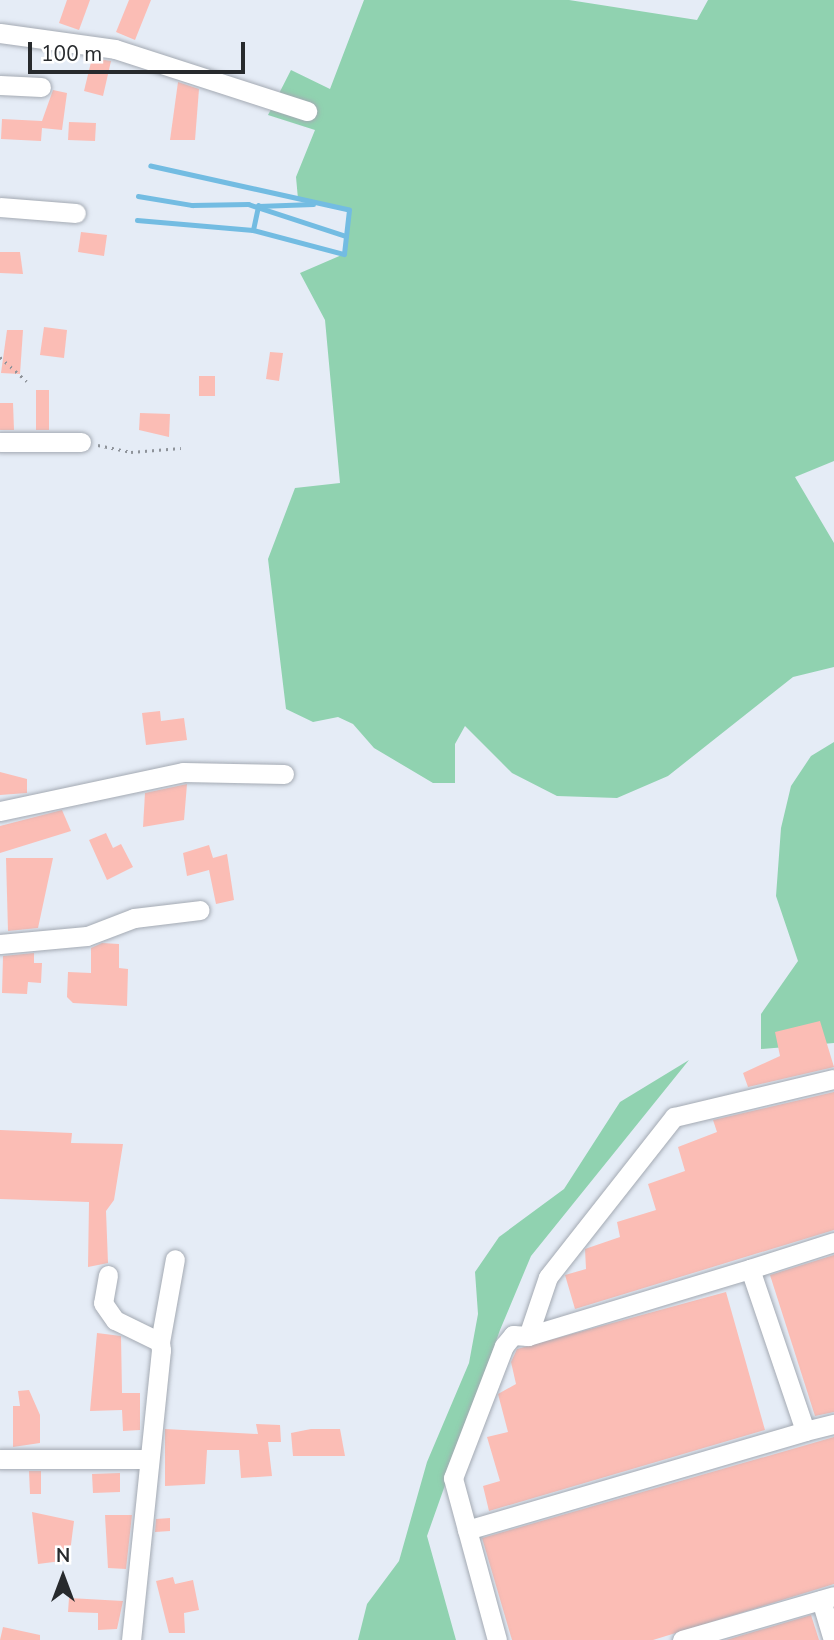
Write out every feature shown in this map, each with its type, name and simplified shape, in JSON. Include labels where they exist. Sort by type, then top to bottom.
[{"type":"street","points":[[0,33],[115,50],[307,111]]},
{"type":"street","points":[[0,85],[41,87]]},
{"type":"street","points":[[0,207],[76,213]]},
{"type":"street","points":[[0,442],[81,442]]},
{"type":"street","points":[[0,811],[183,772],[284,774]]},
{"type":"street","points":[[0,944],[86,936],[134,918],[200,910]]},
{"type":"street","points":[[528,1336],[548,1277],[674,1117],[834,1079]]},
{"type":"street","points":[[497,1640],[453,1478],[505,1346],[513,1335],[528,1336],[834,1242]]},
{"type":"street","points":[[131,1640],[148,1459],[159,1401],[159,1342],[175,1259]]},
{"type":"street","points":[[750,1269],[805,1431]]},
{"type":"street","points":[[108,1275],[103,1303],[115,1320],[159,1342]]},
{"type":"street","points":[[467,1530],[834,1424]]},
{"type":"street","points":[[0,1459],[148,1459]]},
{"type":"street","points":[[682,1640],[827,1598],[833,1640]]},
{"type":"path","points":[[0,358],[27,381]]},
{"type":"path","points":[[81,442],[131,452],[181,448]]},
{"type":"green space","points":[[364,0],[569,0],[697,20],[708,0],[834,0],[834,461],[795,477],[834,543],[834,667],[793,677],[668,776],[617,798],[557,796],[512,773],[465,726],[455,744],[455,783],[433,783],[374,748],[353,724],[338,717],[313,722],[286,709],[268,559],[295,488],[340,483],[325,320],[300,273],[344,254],[349,210],[298,199],[296,177],[315,130],[268,115],[291,70],[330,89]]},
{"type":"green space","points":[[834,742],[834,1043],[761,1049],[761,1014],[798,961],[776,896],[781,828],[791,786],[811,756]]},
{"type":"green space","points":[[689,1060],[531,1256],[500,1330],[427,1536],[456,1640],[358,1640],[367,1604],[399,1561],[427,1462],[469,1363],[478,1314],[475,1272],[499,1237],[564,1189],[620,1102]]},
{"type":"building","points":[[67,0],[90,0],[79,30],[59,23]]},
{"type":"building","points":[[129,0],[151,0],[135,40],[116,32]]},
{"type":"building","points":[[92,58],[111,61],[103,96],[84,91]]},
{"type":"building","points":[[178,82],[199,89],[195,140],[170,140]]},
{"type":"building","points":[[53,90],[67,93],[62,130],[42,128],[41,141],[1,139],[2,119],[42,121]]},
{"type":"building","points":[[69,122],[96,123],[95,141],[68,140]]},
{"type":"building","points":[[81,232],[107,235],[104,256],[78,252]]},
{"type":"building","points":[[0,252],[20,252],[23,274],[0,273]]},
{"type":"building","points":[[44,327],[67,330],[64,358],[40,355]]},
{"type":"building","points":[[7,330],[23,330],[20,374],[1,373]]},
{"type":"building","points":[[270,352],[283,353],[279,381],[266,379]]},
{"type":"building","points":[[199,376],[215,376],[215,396],[199,396]]},
{"type":"building","points":[[36,390],[49,390],[49,430],[36,430]]},
{"type":"building","points":[[0,403],[13,403],[14,430],[0,430]]},
{"type":"building","points":[[140,413],[170,414],[169,437],[139,430]]},
{"type":"building","points":[[160,711],[161,721],[184,718],[187,740],[146,745],[142,713]]},
{"type":"building","points":[[0,772],[27,779],[27,793],[0,795]]},
{"type":"building","points":[[187,784],[184,820],[143,827],[145,793]]},
{"type":"building","points":[[62,810],[71,831],[0,853],[0,826]]},
{"type":"building","points":[[106,833],[113,848],[121,844],[133,867],[107,880],[89,840]]},
{"type":"building","points":[[209,845],[213,858],[227,854],[234,900],[216,904],[209,870],[187,876],[183,853]]},
{"type":"building","points":[[6,858],[53,858],[38,928],[8,931]]},
{"type":"building","points":[[102,943],[119,944],[119,968],[128,969],[127,1006],[73,1003],[67,997],[68,972],[91,973],[91,948]]},
{"type":"building","points":[[34,953],[34,963],[42,963],[41,983],[28,982],[27,994],[2,993],[3,956]]},
{"type":"building","points":[[820,1021],[834,1067],[748,1087],[743,1073],[780,1056],[775,1032]]},
{"type":"building","points":[[834,1092],[834,1230],[575,1309],[565,1275],[586,1269],[585,1249],[620,1237],[617,1222],[656,1210],[648,1184],[685,1171],[678,1147],[717,1132],[713,1120]]},
{"type":"building","points":[[0,1130],[72,1133],[71,1143],[123,1144],[114,1200],[106,1211],[108,1263],[88,1267],[89,1202],[0,1199]]},
{"type":"building","points":[[834,1255],[834,1412],[815,1416],[770,1275]]},
{"type":"building","points":[[726,1292],[765,1430],[489,1511],[483,1486],[500,1481],[487,1437],[508,1432],[498,1394],[516,1384],[511,1362],[517,1349]]},
{"type":"building","points":[[97,1333],[121,1336],[122,1393],[140,1393],[140,1430],[123,1431],[122,1410],[90,1411]]},
{"type":"building","points":[[29,1390],[40,1415],[40,1443],[13,1447],[13,1406],[20,1406],[18,1391]]},
{"type":"building","points":[[256,1424],[280,1425],[281,1442],[268,1442],[272,1476],[241,1478],[239,1450],[207,1450],[205,1484],[165,1486],[165,1429],[258,1434]]},
{"type":"building","points":[[311,1429],[340,1429],[345,1456],[293,1456],[291,1433]]},
{"type":"building","points":[[834,1437],[834,1584],[653,1640],[512,1640],[482,1538]]},
{"type":"building","points":[[29,1471],[41,1471],[41,1494],[30,1494]]},
{"type":"building","points":[[120,1473],[120,1492],[93,1493],[92,1474]]},
{"type":"building","points":[[32,1512],[74,1521],[69,1560],[38,1564]]},
{"type":"building","points":[[105,1515],[132,1515],[126,1569],[108,1568]]},
{"type":"building","points":[[170,1518],[170,1531],[155,1532],[156,1519]]},
{"type":"building","points":[[173,1577],[175,1584],[193,1580],[199,1610],[184,1613],[185,1633],[169,1633],[156,1581]]},
{"type":"building","points":[[69,1598],[123,1601],[117,1629],[98,1630],[98,1613],[68,1612]]},
{"type":"building","points":[[811,1615],[819,1640],[726,1640]]},
{"type":"building","points":[[3,1627],[40,1635],[40,1640],[0,1640]]},
{"type":"waterway","points":[[137,220],[253,230],[344,254],[349,210],[151,166]]},
{"type":"waterway","points":[[138,196],[192,205],[248,204],[346,236]]},
{"type":"waterway","points":[[253,230],[258,206],[313,204]]}]
